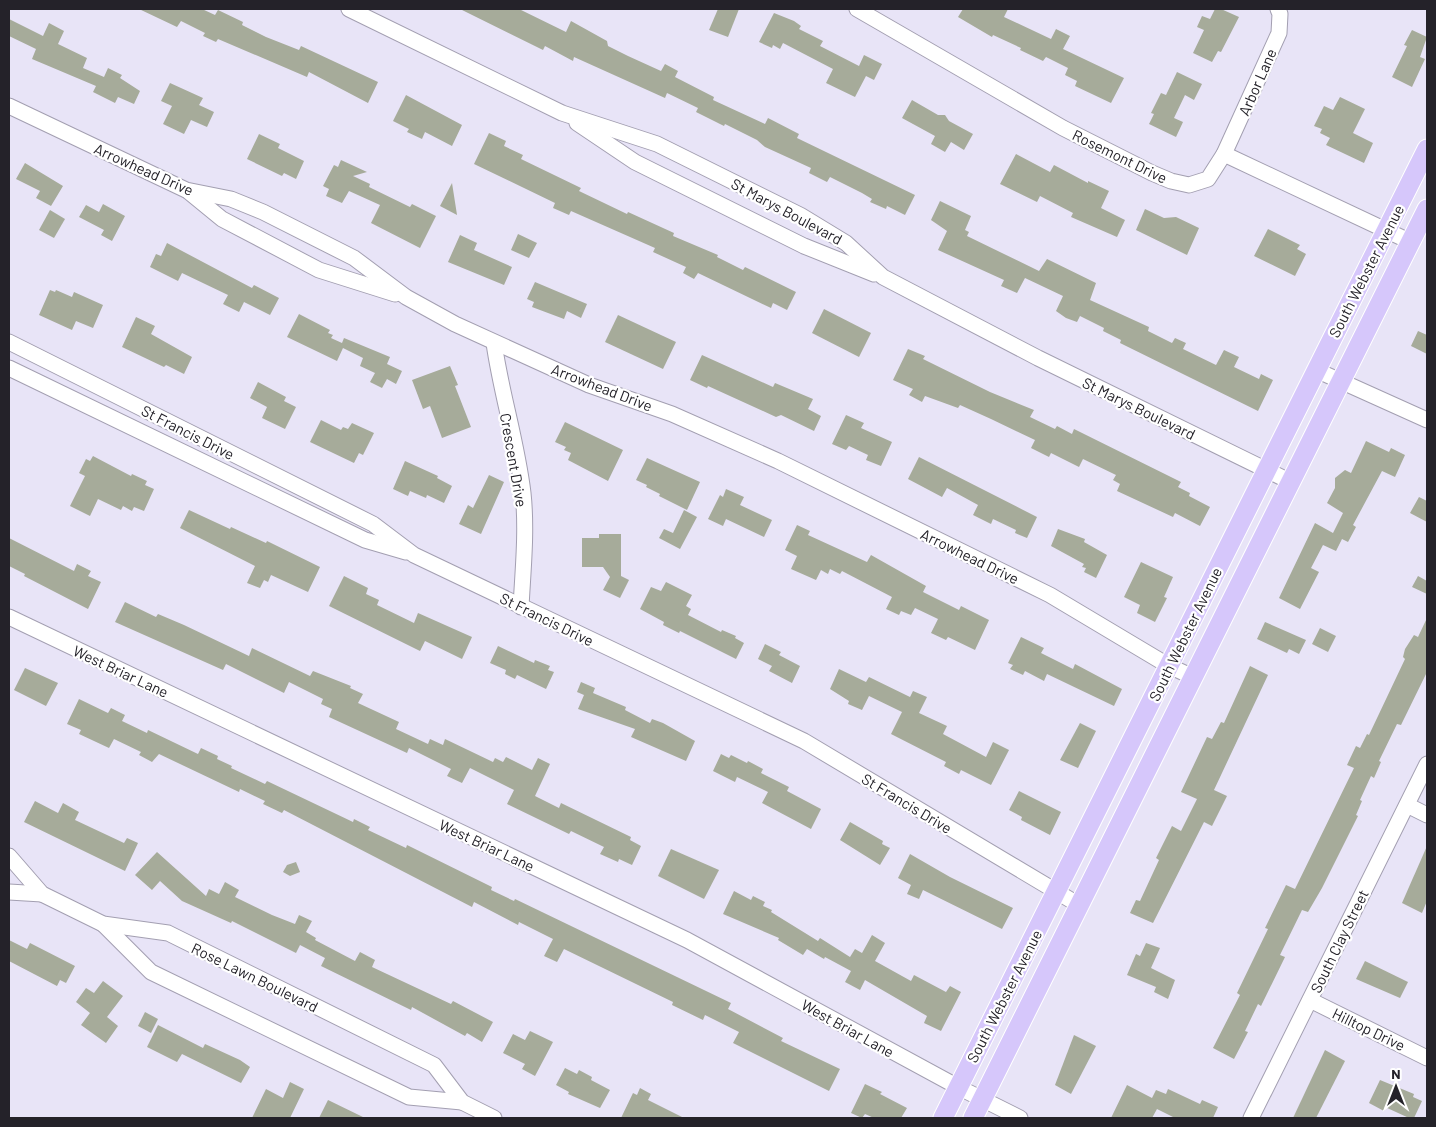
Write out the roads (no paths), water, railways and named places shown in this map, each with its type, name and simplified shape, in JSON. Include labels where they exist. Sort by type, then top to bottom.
[{"type":"main road","name":"South Webster Avenue","points":[[943,1118],[1427,149]]},
{"type":"main road","name":"South Webster Avenue","points":[[973,1118],[1427,210]]},
{"type":"street","name":"St Marys Boulevard","points":[[348,9],[562,113],[657,144],[800,216],[846,243],[883,277],[1047,362],[1291,482]]},
{"type":"street","name":"Rosemont Drive","points":[[857,9],[1010,99],[1171,182],[1190,185],[1208,179],[1224,154]]},
{"type":"street","name":"Arbor Lane","points":[[1224,154],[1279,33],[1280,14],[1278,9]]},
{"type":"street","name":"Arrowhead Drive","points":[[9,106],[186,190],[231,199],[295,228],[354,258],[406,297],[494,343],[589,386],[672,414],[778,460],[1050,595],[1170,666],[1193,677]]},
{"type":"street","points":[[562,113],[635,162],[804,246],[883,277]]},
{"type":"street","points":[[1224,154],[1411,242]]},
{"type":"street","points":[[186,190],[222,219],[319,270],[406,297]]},
{"type":"street","name":"St Francis Drive","points":[[9,342],[373,524],[414,554],[521,607],[804,741],[1079,906]]},
{"type":"street","name":"Crescent Drive","points":[[494,343],[500,386],[523,493],[525,541],[521,607]]},
{"type":"street","points":[[9,368],[365,540],[414,554]]},
{"type":"street","points":[[1316,370],[1427,420]]},
{"type":"street","name":"West Briar Lane","points":[[9,617],[688,940],[958,1087],[1020,1118]]},
{"type":"street","name":"South Clay Street","points":[[1251,1118],[1427,764]]},
{"type":"street","points":[[1407,805],[1427,815]]},
{"type":"street","name":"Rose Lawn Boulevard","points":[[9,856],[42,894],[102,924],[168,933],[434,1066],[462,1102],[494,1118]]},
{"type":"street","points":[[9,892],[42,894]]},
{"type":"street","points":[[102,924],[151,972],[409,1097],[462,1102]]},
{"type":"street","name":"Hilltop Drive","points":[[1310,1000],[1427,1058]]}]
